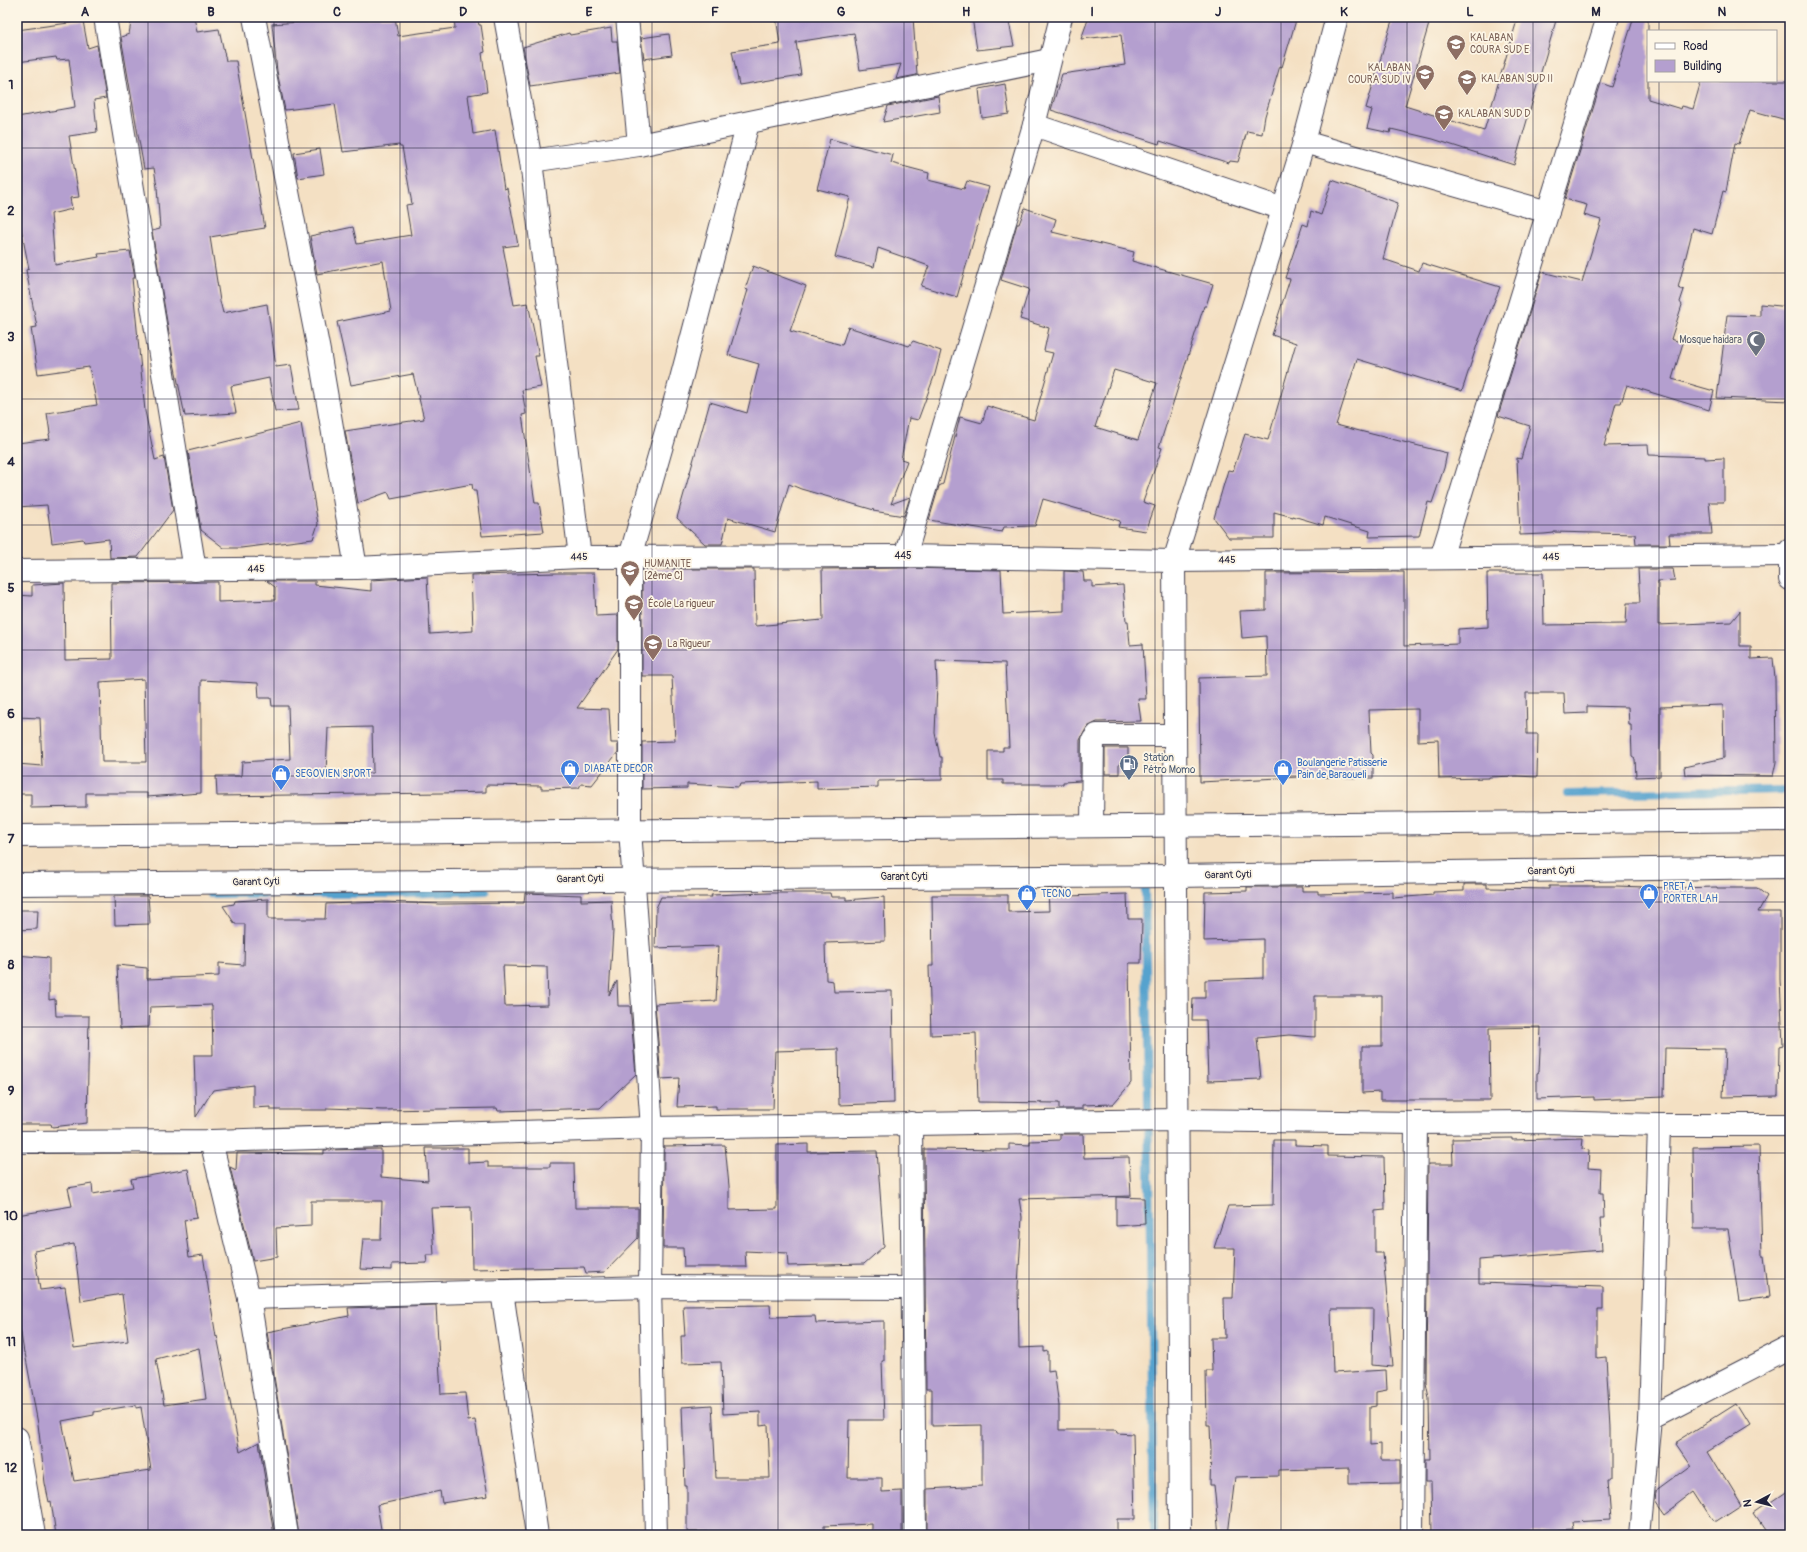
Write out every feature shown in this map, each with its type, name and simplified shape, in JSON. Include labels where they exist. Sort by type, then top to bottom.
[{"type":"street","points":[[105,17],[194,570]]},
{"type":"street","points":[[254,17],[319,351],[356,568]]},
{"type":"street","points":[[505,17],[531,161],[580,557]]},
{"type":"street","points":[[627,17],[639,146]]},
{"type":"street","points":[[906,556],[1034,125],[1049,60],[1061,17]]},
{"type":"street","points":[[1180,1535],[1174,561],[1304,142],[1337,17]]},
{"type":"street","points":[[1441,558],[1608,17]]},
{"type":"street","points":[[531,161],[639,146],[1049,60]]},
{"type":"street","points":[[656,1535],[650,1287],[652,1128],[630,830],[630,557],[681,379],[748,123]]},
{"type":"street","points":[[1034,125],[1283,209]]},
{"type":"street","points":[[1304,142],[1548,212]]},
{"type":"street","points":[[1790,554],[1790,579]]},
{"type":"street","name":"445","points":[[17,571],[356,568],[580,557],[906,556],[1174,561],[1790,554]]},
{"type":"street","points":[[1092,826],[1093,740],[1097,736],[1175,735]]},
{"type":"street","points":[[17,836],[1790,820]]},
{"type":"street","name":"Garant Cyti","points":[[17,884],[1176,876],[1790,868]]},
{"type":"street","points":[[17,1142],[211,1141],[652,1128],[1177,1120],[1790,1125]]},
{"type":"street","points":[[911,1123],[915,1535]]},
{"type":"street","points":[[1412,1535],[1416,1123]]},
{"type":"street","points":[[1639,1535],[1650,1419],[1659,1125]]},
{"type":"street","points":[[211,1141],[249,1298],[287,1535]]},
{"type":"street","points":[[249,1298],[650,1287],[912,1288]]},
{"type":"street","points":[[502,1291],[537,1535]]},
{"type":"street","points":[[1650,1419],[1790,1346]]},
{"type":"street","points":[[17,1438],[34,1535]]},
{"type":"building","points":[[132,17],[194,17],[197,32],[219,29],[226,61],[236,61],[265,228],[210,237],[220,301],[223,313],[267,304],[276,367],[291,365],[299,410],[275,411],[269,378],[231,386],[236,413],[185,416],[173,358],[152,231],[160,229],[154,168],[144,169],[121,37],[129,34]]},
{"type":"building","points":[[365,17],[395,17],[398,36],[455,28],[454,17],[477,17],[479,25],[481,25],[485,52],[482,53],[487,92],[468,95],[473,134],[495,130],[504,189],[507,188],[518,245],[503,247],[514,305],[528,303],[539,356],[535,356],[541,387],[522,390],[526,414],[522,415],[535,503],[539,503],[544,532],[482,536],[476,491],[473,491],[472,484],[391,499],[388,492],[358,503],[345,431],[424,419],[413,374],[351,385],[337,322],[391,311],[383,261],[317,274],[310,236],[353,227],[357,244],[411,235],[406,205],[412,204],[402,147],[399,145],[343,152],[335,104],[285,110],[277,71],[272,24]]},
{"type":"building","points":[[776,17],[913,17],[917,75],[896,79],[901,64],[860,70],[854,33],[796,42],[801,75],[739,85],[732,51],[780,44]]},
{"type":"building","points":[[972,17],[1008,17],[1014,46],[977,50]]},
{"type":"building","points":[[1089,17],[1297,17],[1265,116],[1262,134],[1247,131],[1238,162],[1230,161],[1229,163],[1160,141],[1159,144],[1051,110],[1062,74],[1125,65],[1121,35],[1081,39]]},
{"type":"building","points":[[1393,17],[1431,17],[1405,106],[1484,131],[1518,17],[1557,17],[1514,165],[1433,139],[1391,129],[1390,133],[1367,128],[1372,110],[1366,108]]},
{"type":"building","points":[[1634,17],[1648,17],[1648,99],[1681,109],[1682,106],[1693,109],[1701,82],[1790,81],[1790,121],[1750,110],[1739,144],[1735,143],[1726,192],[1723,191],[1712,234],[1693,228],[1678,288],[1684,290],[1680,302],[1682,305],[1671,339],[1683,343],[1672,379],[1714,391],[1709,410],[1627,385],[1621,403],[1616,403],[1604,446],[1648,445],[1649,455],[1705,457],[1705,459],[1724,458],[1724,502],[1709,502],[1712,534],[1669,534],[1670,544],[1636,544],[1635,534],[1554,532],[1520,535],[1517,458],[1521,459],[1530,426],[1498,416],[1542,272],[1582,282],[1601,220],[1584,215],[1587,205],[1565,199],[1601,83],[1612,87]]},
{"type":"building","points":[[83,21],[88,48],[97,45],[106,98],[94,100],[97,132],[69,136],[79,197],[70,198],[72,209],[51,214],[55,265],[99,257],[98,254],[130,251],[135,278],[132,278],[145,411],[155,460],[164,457],[173,510],[138,557],[110,558],[109,539],[84,542],[83,539],[52,543],[47,505],[17,507],[17,443],[50,439],[47,413],[97,405],[89,367],[38,374],[31,328],[37,327],[26,270],[29,269],[17,208],[17,117],[75,107],[69,59],[57,60],[56,57],[17,62],[17,30]]},
{"type":"building","points":[[611,28],[612,41],[617,41],[620,73],[530,86],[523,47],[569,33],[570,35]]},
{"type":"building","points":[[669,34],[672,55],[644,59],[641,38]]},
{"type":"building","points":[[1005,84],[1009,114],[982,118],[979,89]]},
{"type":"building","points":[[938,96],[940,112],[883,122],[888,106]]},
{"type":"building","points":[[830,139],[893,155],[891,163],[929,173],[928,180],[964,189],[967,181],[989,187],[957,297],[921,286],[929,266],[878,248],[874,267],[835,257],[850,197],[817,189]]},
{"type":"building","points":[[320,149],[324,174],[298,178],[294,153]]},
{"type":"building","points":[[1332,180],[1398,203],[1383,259],[1419,271],[1422,263],[1500,287],[1477,345],[1462,391],[1357,359],[1336,425],[1447,453],[1444,468],[1432,503],[1428,502],[1419,536],[1369,537],[1370,531],[1325,517],[1323,525],[1274,512],[1274,538],[1229,538],[1214,518],[1228,470],[1233,471],[1245,434],[1268,440],[1296,343],[1272,335],[1290,279],[1285,278],[1303,224],[1308,226],[1311,211],[1321,215]]},
{"type":"building","points":[[1025,208],[1056,219],[1052,232],[1134,252],[1132,261],[1213,284],[1206,306],[1204,306],[1159,447],[1162,448],[1143,502],[1155,506],[1146,531],[1118,527],[1120,521],[1043,499],[1035,526],[1004,527],[1002,532],[929,520],[939,486],[943,484],[960,417],[982,423],[987,406],[1034,420],[1053,353],[1044,351],[1049,328],[1020,319],[1029,289],[1001,280],[1017,224],[1019,224]],"holes":[[[1114,370],[1157,383],[1138,440],[1095,427]]]},
{"type":"building","points":[[753,266],[806,286],[790,331],[842,345],[848,327],[909,346],[913,341],[941,351],[935,374],[918,420],[909,418],[901,459],[907,461],[891,504],[910,497],[904,516],[873,511],[874,510],[801,489],[789,484],[775,532],[728,518],[722,544],[705,544],[677,518],[710,402],[747,413],[759,364],[728,355],[748,290],[745,289]]},
{"type":"building","name":"Mosque haidara","points":[[1760,304],[1790,307],[1790,401],[1717,398],[1727,315],[1760,316]]},
{"type":"building","points":[[301,423],[318,524],[313,539],[241,548],[224,548],[201,530],[188,451]]},
{"type":"building","points":[[905,568],[1001,570],[1003,614],[1064,611],[1064,571],[1083,572],[1084,581],[1092,581],[1092,587],[1123,585],[1130,645],[1143,644],[1146,699],[1138,699],[1141,721],[1097,722],[1087,727],[1080,740],[1080,781],[1063,782],[1063,784],[1003,784],[1003,780],[988,780],[988,751],[1003,751],[1003,747],[1009,747],[1005,663],[936,661],[937,685],[935,733],[940,757],[942,757],[942,780],[878,781],[878,787],[817,789],[817,781],[740,784],[739,787],[687,784],[687,788],[642,789],[642,742],[675,741],[672,676],[642,676],[642,569],[754,569],[755,626],[823,620],[822,569]]},
{"type":"building","points":[[1638,569],[1673,569],[1675,580],[1658,581],[1658,625],[1731,622],[1740,611],[1740,646],[1751,646],[1751,659],[1773,658],[1775,679],[1776,762],[1773,776],[1685,775],[1684,767],[1724,758],[1723,705],[1660,707],[1660,776],[1636,777],[1635,759],[1632,757],[1631,725],[1629,725],[1628,707],[1587,706],[1587,713],[1565,714],[1564,693],[1526,693],[1527,734],[1538,734],[1537,777],[1516,776],[1439,779],[1438,740],[1418,741],[1418,709],[1369,710],[1371,753],[1373,755],[1373,778],[1299,777],[1200,782],[1199,678],[1267,676],[1266,636],[1242,638],[1240,611],[1266,610],[1266,573],[1404,572],[1404,646],[1458,644],[1458,629],[1488,627],[1487,573],[1543,573],[1544,625],[1626,624],[1627,603],[1640,603]]},
{"type":"building","points":[[594,573],[596,616],[618,615],[618,649],[577,708],[609,709],[611,743],[618,743],[618,752],[592,785],[581,784],[579,788],[541,789],[541,786],[486,785],[486,792],[217,796],[216,776],[241,776],[242,762],[290,759],[288,706],[272,706],[271,698],[259,698],[258,683],[201,680],[201,793],[147,797],[147,793],[86,793],[86,807],[31,808],[31,794],[17,794],[17,764],[42,766],[40,718],[17,717],[17,595],[32,596],[32,585],[64,583],[65,660],[112,659],[111,583],[218,582],[218,602],[275,600],[275,587],[267,581],[315,581],[315,585],[371,591],[371,580],[427,577],[430,634],[473,631],[471,575]],"holes":[[[144,679],[146,762],[102,762],[100,682]],[[372,727],[373,773],[326,773],[328,728]]]},
{"type":"building","points":[[1105,748],[1128,748],[1128,763],[1119,764],[1119,774],[1105,774]]},
{"type":"building","points":[[1464,884],[1487,884],[1487,888],[1549,889],[1549,886],[1757,888],[1767,896],[1758,912],[1780,912],[1780,979],[1783,1046],[1779,1047],[1778,1096],[1723,1097],[1725,1049],[1665,1048],[1664,1097],[1594,1100],[1594,1097],[1537,1099],[1537,1073],[1539,1072],[1541,1027],[1489,1028],[1490,1100],[1380,1100],[1380,1092],[1362,1093],[1362,1046],[1382,1046],[1382,996],[1315,996],[1315,1037],[1289,1035],[1257,1038],[1261,1079],[1208,1081],[1206,1020],[1192,1020],[1193,998],[1205,998],[1205,980],[1263,978],[1263,939],[1204,941],[1205,892],[1247,891],[1247,887],[1302,887],[1302,891],[1318,891],[1318,894],[1393,892],[1393,898],[1433,895],[1433,892],[1464,891]]},
{"type":"building","points":[[1048,889],[1067,889],[1068,896],[1127,894],[1128,919],[1142,919],[1141,963],[1129,963],[1131,1083],[1113,1104],[1082,1105],[1082,1109],[1059,1109],[1059,1103],[978,1102],[976,1033],[931,1035],[929,966],[933,966],[932,895],[1008,895],[1008,912],[1049,911]]},
{"type":"building","points":[[525,893],[581,895],[581,901],[611,900],[613,931],[609,995],[617,981],[618,1006],[630,1006],[636,1074],[600,1108],[498,1111],[497,1108],[383,1110],[327,1108],[327,1110],[271,1110],[271,1107],[253,1108],[253,1085],[213,1090],[196,1117],[194,1055],[213,1055],[212,1005],[150,1007],[149,1027],[120,1028],[117,965],[147,968],[147,979],[219,976],[219,963],[244,965],[245,924],[235,924],[223,906],[234,904],[235,901],[268,899],[268,919],[325,919],[326,904],[384,902],[440,904],[524,903]],"holes":[[[503,966],[547,967],[548,1005],[505,1006]]]},
{"type":"building","points":[[830,893],[831,897],[846,897],[846,900],[884,897],[885,941],[825,943],[826,980],[833,981],[834,992],[892,991],[894,1103],[839,1105],[838,1049],[775,1051],[773,1109],[716,1109],[716,1106],[677,1107],[679,1078],[661,1079],[655,1004],[716,1001],[719,946],[655,948],[656,908],[661,897],[712,897],[711,895]]},
{"type":"building","points":[[114,896],[148,896],[150,924],[115,925]]},
{"type":"building","points":[[17,910],[38,910],[37,929],[17,930]]},
{"type":"building","points":[[17,955],[49,958],[49,1000],[55,999],[56,1016],[89,1016],[87,1123],[52,1127],[51,1124],[17,1124]]},
{"type":"building","points":[[1060,1134],[1083,1134],[1084,1158],[1129,1157],[1131,1196],[1019,1199],[1022,1217],[1018,1286],[1019,1348],[1044,1347],[1044,1352],[1048,1351],[1048,1371],[1054,1370],[1059,1406],[1059,1430],[1116,1430],[1117,1433],[1133,1434],[1135,1519],[1117,1519],[1117,1535],[1038,1535],[1038,1532],[927,1535],[927,1489],[982,1486],[982,1425],[932,1426],[932,1389],[926,1389],[924,1149],[1009,1150],[1009,1144],[1030,1145],[1030,1141],[1060,1140]]},
{"type":"building","points":[[1512,1138],[1512,1140],[1583,1138],[1582,1149],[1589,1150],[1588,1168],[1601,1169],[1600,1193],[1603,1193],[1604,1218],[1600,1218],[1602,1250],[1479,1260],[1479,1283],[1603,1287],[1603,1310],[1597,1310],[1597,1358],[1606,1357],[1610,1428],[1610,1481],[1607,1481],[1610,1520],[1574,1522],[1575,1530],[1521,1535],[1432,1535],[1431,1482],[1425,1482],[1425,1460],[1430,1460],[1429,1398],[1426,1383],[1428,1164],[1453,1164],[1452,1139]]},
{"type":"building","points":[[1274,1140],[1295,1140],[1295,1145],[1328,1146],[1328,1156],[1384,1157],[1385,1210],[1375,1211],[1375,1253],[1383,1253],[1393,1367],[1372,1365],[1373,1309],[1331,1309],[1333,1373],[1386,1370],[1387,1390],[1376,1392],[1376,1406],[1370,1407],[1370,1445],[1381,1444],[1381,1460],[1400,1460],[1400,1483],[1349,1484],[1349,1468],[1278,1470],[1278,1476],[1235,1477],[1228,1535],[1219,1535],[1214,1485],[1210,1485],[1211,1451],[1210,1425],[1207,1425],[1206,1371],[1212,1371],[1211,1338],[1225,1338],[1224,1298],[1233,1298],[1235,1248],[1214,1248],[1228,1206],[1273,1205]]},
{"type":"building","points":[[808,1144],[808,1152],[877,1151],[884,1246],[864,1264],[788,1266],[787,1253],[745,1251],[746,1267],[684,1267],[683,1248],[663,1248],[664,1146],[725,1145],[729,1186],[729,1210],[777,1209],[777,1145]]},
{"type":"building","points":[[1759,1146],[1762,1256],[1764,1256],[1769,1297],[1739,1301],[1728,1229],[1694,1229],[1693,1147]]},
{"type":"building","points":[[426,1148],[468,1148],[468,1163],[488,1162],[488,1167],[550,1167],[550,1163],[574,1163],[575,1208],[638,1208],[638,1238],[605,1272],[586,1273],[584,1267],[472,1269],[471,1207],[431,1208],[434,1255],[426,1255],[427,1263],[392,1264],[392,1270],[360,1269],[363,1239],[381,1239],[382,1201],[311,1201],[311,1226],[276,1228],[277,1257],[253,1261],[230,1167],[236,1170],[237,1153],[324,1154],[324,1150],[381,1149],[381,1177],[428,1181]]},
{"type":"building","points":[[188,1169],[197,1218],[184,1220],[189,1257],[203,1255],[216,1337],[217,1336],[240,1452],[259,1442],[274,1535],[56,1535],[51,1501],[49,1502],[45,1483],[38,1424],[24,1353],[17,1307],[17,1215],[72,1206],[68,1188],[92,1184],[93,1194],[133,1187],[131,1179]],"holes":[[[74,1244],[81,1301],[122,1294],[128,1341],[74,1348],[65,1287],[40,1290],[34,1251]],[[199,1348],[206,1399],[164,1405],[156,1359]],[[136,1405],[136,1408],[141,1407],[151,1470],[74,1481],[62,1421],[94,1415],[94,1412]]]},
{"type":"building","points":[[1116,1197],[1144,1198],[1145,1224],[1116,1226]]},
{"type":"building","points":[[436,1305],[441,1394],[465,1393],[468,1421],[475,1420],[488,1496],[442,1503],[440,1491],[377,1505],[382,1535],[299,1535],[267,1332],[349,1316],[348,1308]]},
{"type":"building","points":[[770,1305],[771,1317],[815,1316],[816,1323],[884,1321],[884,1361],[882,1361],[884,1420],[849,1420],[848,1478],[882,1478],[882,1492],[902,1491],[902,1533],[872,1535],[872,1524],[824,1526],[824,1535],[709,1535],[709,1532],[687,1532],[687,1486],[685,1486],[682,1407],[712,1405],[716,1478],[770,1478],[768,1425],[760,1426],[760,1412],[723,1414],[721,1362],[682,1363],[681,1336],[685,1336],[683,1306]]},
{"type":"building","points":[[1735,1405],[1748,1426],[1708,1451],[1741,1505],[1715,1522],[1695,1491],[1665,1514],[1655,1500],[1656,1490],[1690,1465],[1675,1443]]},
{"type":"building","points":[[1790,1488],[1790,1535],[1769,1535],[1754,1513]]},
{"type":"waterway","points":[[1567,794],[1790,790]]},
{"type":"waterway","points":[[1136,885],[1145,885],[1154,1535]]},
{"type":"waterway","points":[[210,894],[401,894],[486,891]]},
{"type":"waterway","points":[[17,896],[90,894]]},
{"type":"place","name":"KALABAN COURA SUD E","points":[[1456,61]]},
{"type":"place","name":"KALABAN COURA SUD IV","points":[[1425,91]]},
{"type":"place","name":"KALABAN SUD II","points":[[1467,96]]},
{"type":"place","name":"KALABAN SUD D","points":[[1444,131]]},
{"type":"place","name":"Mosque haidara","points":[[1756,357]]},
{"type":"place","name":"HUMANITE [2ème C]","points":[[630,587]]},
{"type":"place","name":"École La rigueur","points":[[634,621]]},
{"type":"place","name":"La Rigueur","points":[[653,661]]},
{"type":"place","name":"Station Pétro Momo","points":[[1129,781]]},
{"type":"place","name":"DIABATE DECOR","points":[[570,786]]},
{"type":"place","name":"Boulangerie Patisserie Pain de Baraoueli","points":[[1283,786]]},
{"type":"place","name":"SEGOVIEN SPORT","points":[[281,791]]},
{"type":"place","name":"PRET A PORTER LAH","points":[[1649,910]]},
{"type":"place","name":"TECNO","points":[[1027,911]]}]
